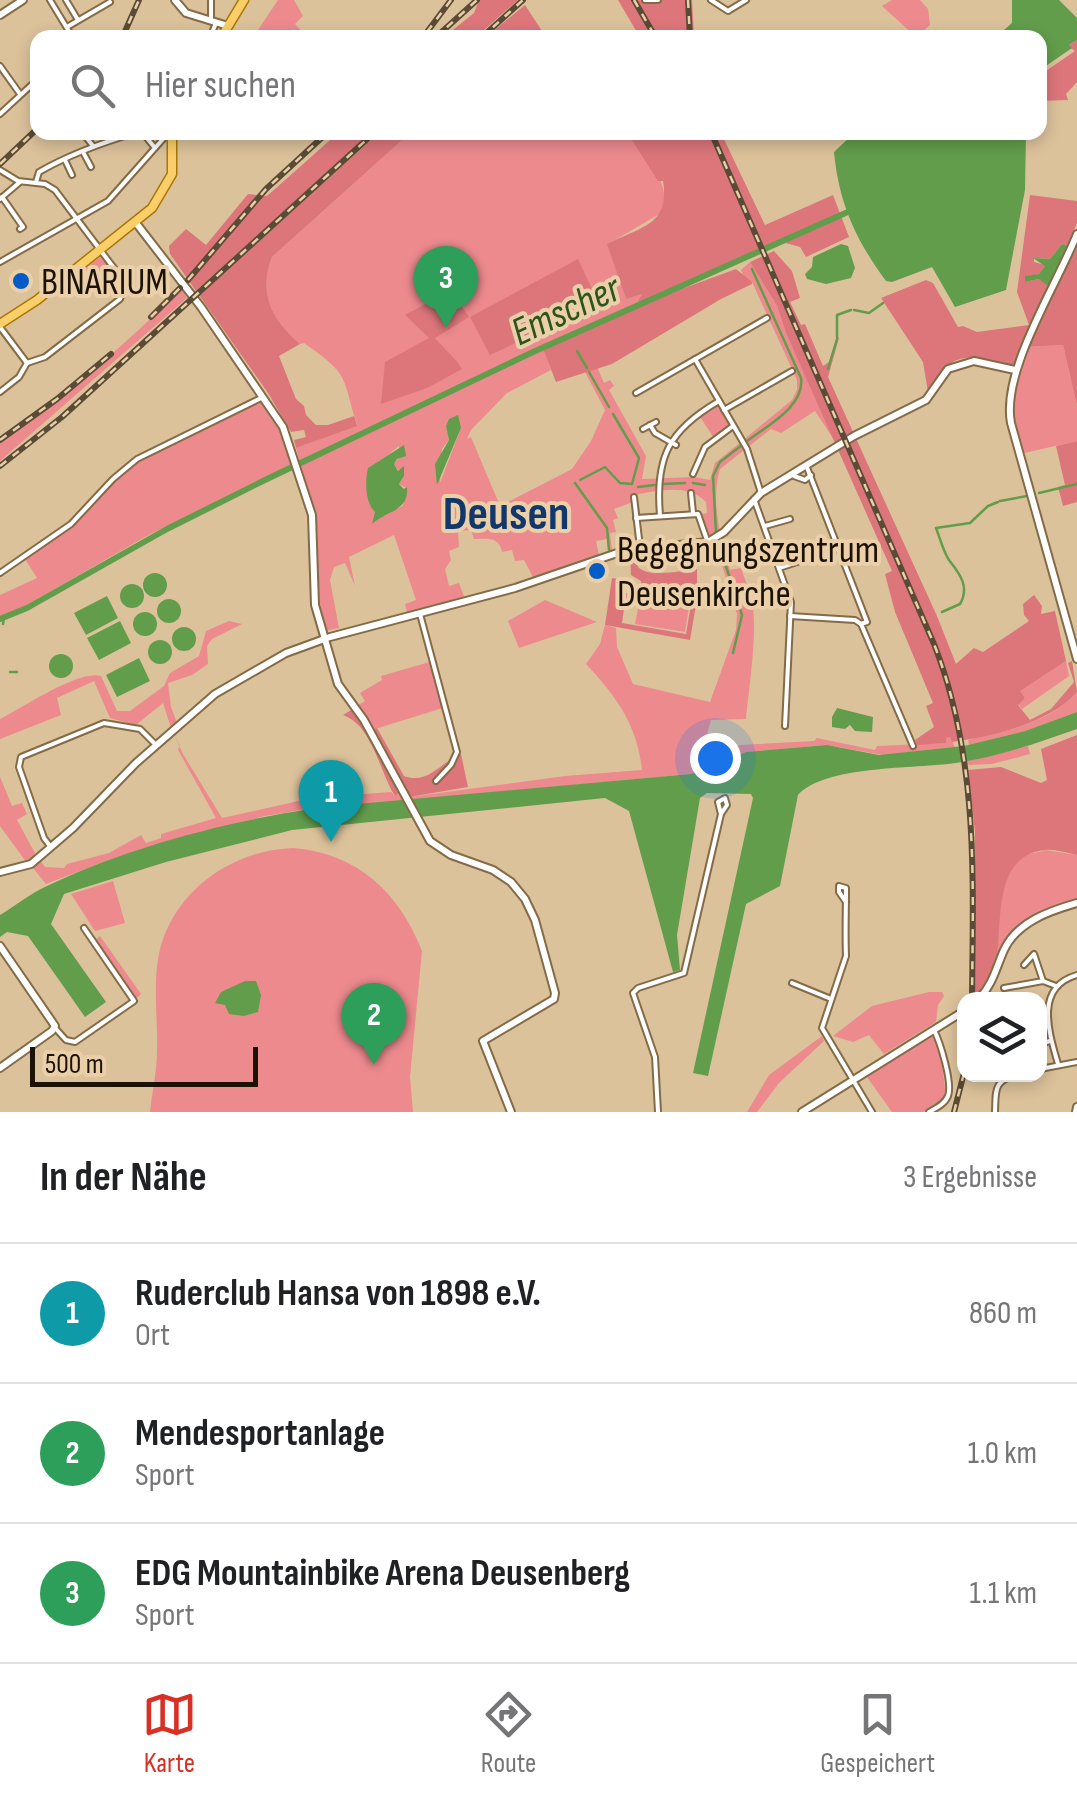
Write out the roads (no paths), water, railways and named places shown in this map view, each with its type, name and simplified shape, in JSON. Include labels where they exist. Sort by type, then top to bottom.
[{"type":"main road","points":[[226,30],[243,3]]},
{"type":"main road","points":[[0,326],[152,208],[172,174],[172,140]]},
{"type":"street","points":[[0,15],[23,0]]},
{"type":"street","points":[[50,0],[69,30]]},
{"type":"street","points":[[66,0],[78,20]]},
{"type":"street","points":[[175,0],[186,14],[228,26]]},
{"type":"street","points":[[211,0],[212,30]]},
{"type":"street","points":[[646,1],[658,0]]},
{"type":"street","points":[[711,0],[728,10],[746,0]]},
{"type":"street","points":[[67,27],[110,2]]},
{"type":"street","points":[[0,67],[20,94]]},
{"type":"street","points":[[0,114],[30,85]]},
{"type":"street","points":[[88,140],[93,146]]},
{"type":"street","points":[[36,182],[39,172],[113,140]]},
{"type":"street","points":[[148,140],[155,148]]},
{"type":"street","points":[[0,262],[111,199],[162,140]]},
{"type":"street","points":[[84,152],[91,167]]},
{"type":"street","points":[[65,160],[72,175]]},
{"type":"street","points":[[0,170],[20,182],[36,182],[55,190],[125,280],[124,295],[45,357],[27,363],[19,377],[0,392]]},
{"type":"street","points":[[20,182],[1,198],[19,220],[23,227],[20,229]]},
{"type":"street","points":[[136,223],[283,427],[313,523],[314,598],[336,680],[364,720],[418,823],[439,848],[493,870],[521,894],[535,920],[554,1000],[483,1041],[511,1112]]},
{"type":"street","points":[[1077,234],[1015,370],[1009,400],[1011,422],[1077,659]]},
{"type":"street","points":[[636,393],[767,318]]},
{"type":"street","points":[[0,326],[27,363]]},
{"type":"street","points":[[695,359],[750,454],[761,493]]},
{"type":"street","points":[[0,872],[29,865],[216,694],[286,653],[537,582],[623,551],[708,542],[724,532],[761,493],[854,436],[926,400],[941,375],[952,367],[974,362],[1015,370]]},
{"type":"street","points":[[724,410],[792,371]]},
{"type":"street","points":[[0,574],[71,524],[132,463],[158,446],[264,397]]},
{"type":"street","points":[[660,515],[659,479],[673,444],[686,423],[719,401]]},
{"type":"street","points":[[643,429],[656,422]]},
{"type":"street","points":[[650,426],[673,444]]},
{"type":"street","points":[[692,474],[705,447],[733,426]]},
{"type":"street","points":[[806,465],[865,616],[867,622],[861,624]]},
{"type":"street","points":[[791,475],[805,480],[811,475]]},
{"type":"street","points":[[691,493],[693,512]]},
{"type":"street","points":[[634,498],[640,549]]},
{"type":"street","points":[[754,499],[793,616],[785,726]]},
{"type":"street","points":[[636,518],[693,512],[702,519],[708,542]]},
{"type":"street","points":[[765,526],[790,518]]},
{"type":"street","points":[[779,568],[839,548]]},
{"type":"street","points":[[420,614],[457,752],[436,781]]},
{"type":"street","points":[[793,616],[855,620],[865,616]]},
{"type":"street","points":[[855,620],[861,624],[913,746]]},
{"type":"street","points":[[51,847],[44,838],[19,767],[20,757],[104,724],[137,728],[156,745]]},
{"type":"street","points":[[658,1112],[655,1057],[633,993],[684,973],[720,814]]},
{"type":"street","points":[[846,902],[844,964],[823,1017],[823,1032],[872,1112]]},
{"type":"street","points":[[986,992],[1014,935],[1030,922],[1077,904]]},
{"type":"street","points":[[54,1029],[66,1040],[78,1041],[134,1002],[84,928]]},
{"type":"street","points":[[0,946],[55,1024],[54,1029],[0,1068]]},
{"type":"street","points":[[1024,965],[1034,954],[1043,981]]},
{"type":"street","points":[[1004,988],[1043,981],[1056,986],[1077,976]]},
{"type":"street","points":[[792,983],[798,989],[831,999]]},
{"type":"street","points":[[1056,986],[1047,1018],[1058,1064]]},
{"type":"street","points":[[802,1112],[957,1015]]},
{"type":"street","points":[[929,1112],[946,1101],[948,1087],[934,1030]]},
{"type":"street","points":[[1047,1067],[1077,1062]]},
{"type":"street","points":[[996,1112],[996,1085],[1002,1082]]},
{"type":"waterway","name":"Emscher","points":[[0,619],[267,479],[533,352],[850,211]]},
{"type":"waterway","points":[[746,442],[791,407],[801,388],[801,378],[752,269]]},
{"type":"waterway","points":[[854,310],[869,313],[883,303]]},
{"type":"waterway","points":[[837,337],[837,315],[851,310]]},
{"type":"waterway","points":[[828,369],[837,339]]},
{"type":"waterway","points":[[577,351],[587,368]]},
{"type":"waterway","points":[[589,372],[609,407]]},
{"type":"waterway","points":[[580,480],[605,467],[620,483],[632,484],[639,458],[613,414]]},
{"type":"waterway","points":[[716,532],[713,476],[720,462],[742,445]]},
{"type":"waterway","points":[[575,483],[607,528],[609,550]]},
{"type":"waterway","points":[[663,484],[685,483]]},
{"type":"waterway","points":[[693,483],[705,485]]},
{"type":"waterway","points":[[1039,493],[1077,484]]},
{"type":"waterway","points":[[638,487],[655,485]]},
{"type":"waterway","points":[[1000,501],[1027,496]]},
{"type":"waterway","points":[[942,612],[960,604],[964,586],[936,528],[970,523],[998,502]]},
{"type":"waterway","points":[[718,542],[742,615],[733,653]]},
{"type":"waterway","name":"Emscher","points":[[3,624],[4,618]]},
{"type":"waterway","points":[[10,672],[17,672]]},
{"type":"railway","points":[[126,30],[139,0]]},
{"type":"railway","points":[[428,30],[451,0]]},
{"type":"railway","points":[[444,30],[477,0]]},
{"type":"railway","points":[[490,30],[523,0]]},
{"type":"railway","points":[[634,0],[651,30]]},
{"type":"railway","points":[[688,0],[690,30]]},
{"type":"railway","points":[[0,164],[30,136]]},
{"type":"railway","points":[[188,280],[266,189],[319,140]]},
{"type":"railway","points":[[0,466],[62,417],[366,140]]},
{"type":"railway","points":[[714,140],[934,644],[949,687],[966,775],[970,820],[972,992]]},
{"type":"railway","points":[[151,317],[180,288]]},
{"type":"railway","points":[[0,440],[111,354]]},
{"type":"railway","points":[[954,1112],[962,1082]]},
{"type":"place","name":"BINARIUM","points":[[21,281]]},
{"type":"place","name":"EDG Mountainbike Arena Deusenberg","points":[[446,328]]},
{"type":"place","name":"Begegnungszentrum Deusenkirche","points":[[597,571]]},
{"type":"place","name":"Ruderclub Hansa von 1898 e.V.","points":[[331,842]]},
{"type":"place","name":"Mendesportanlage","points":[[374,1065]]},
{"type":"district","name":"Deusen","points":[[506,512]]}]
